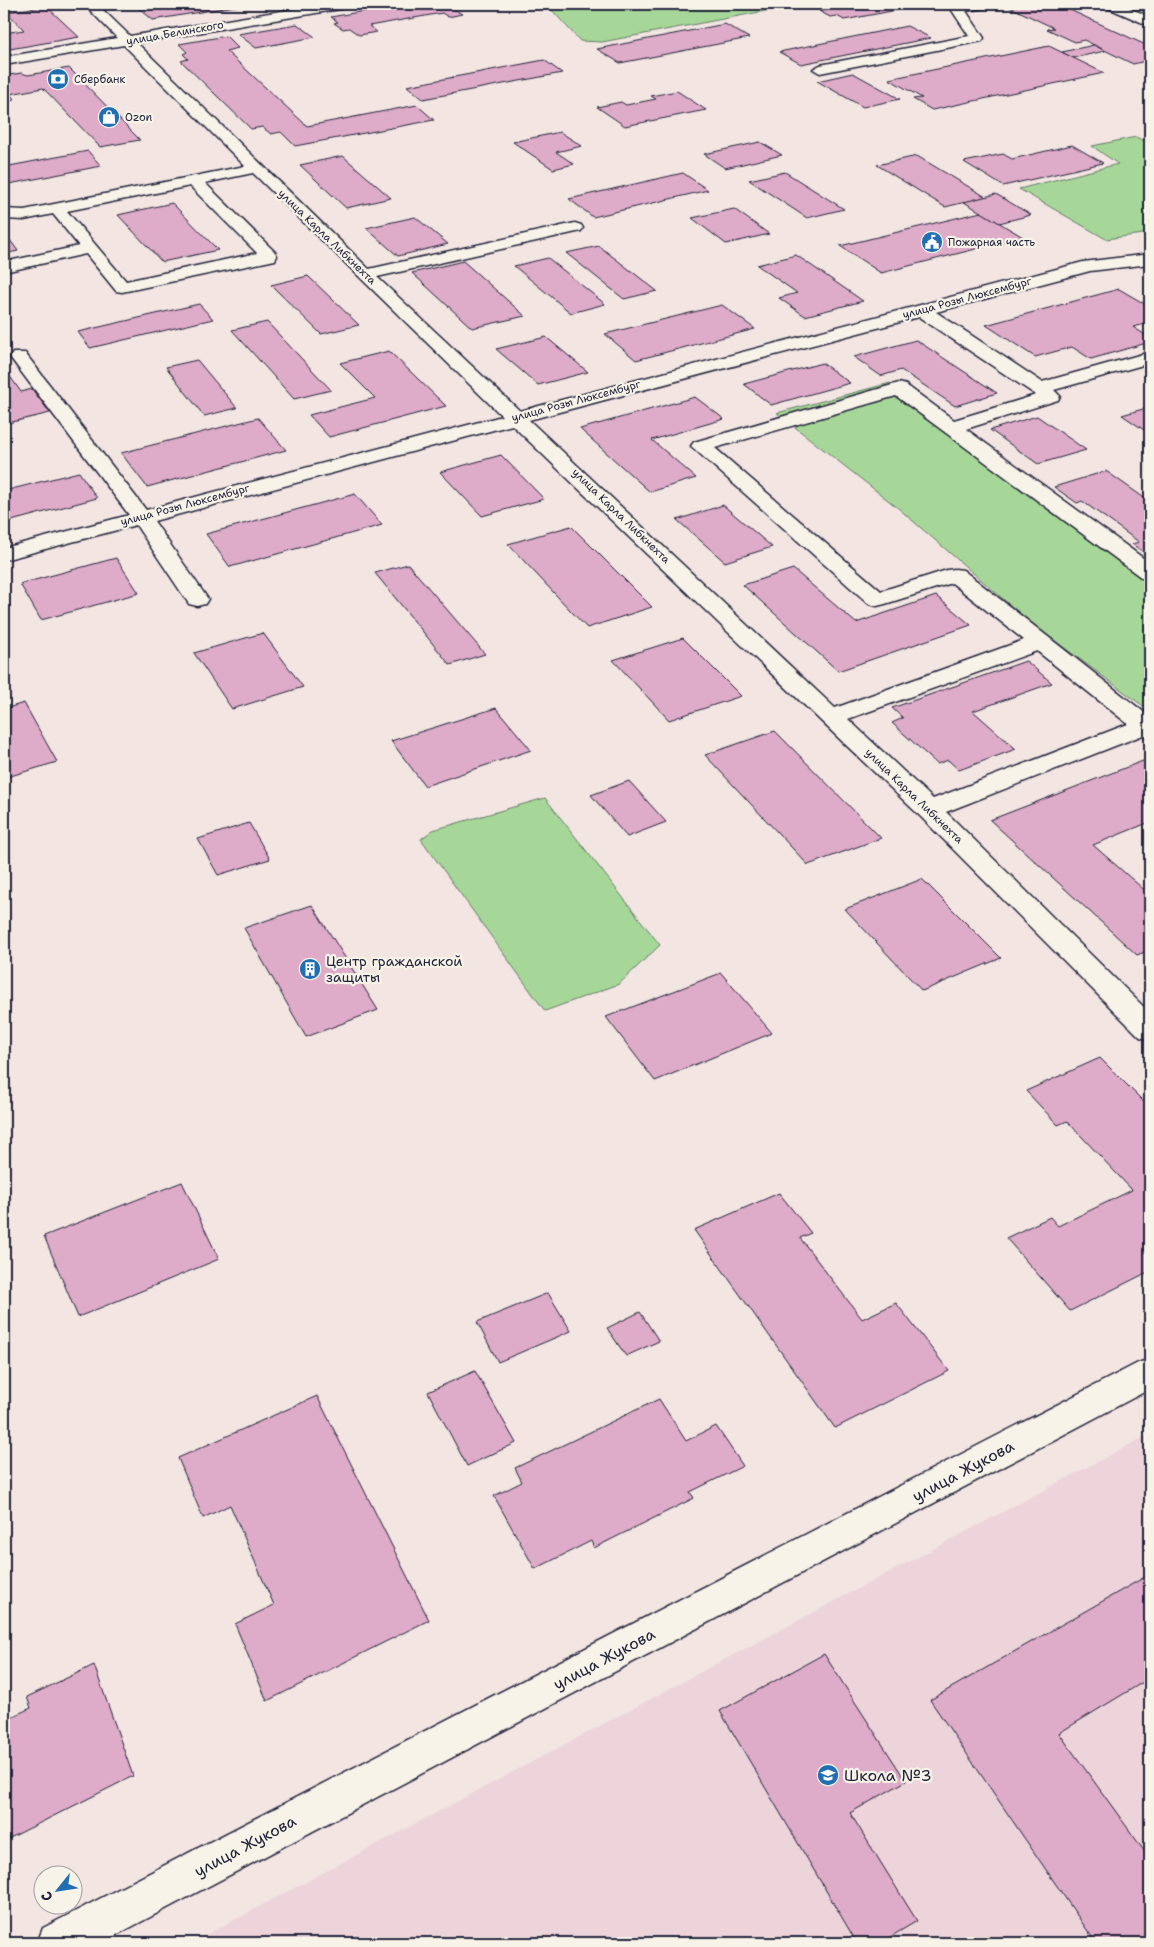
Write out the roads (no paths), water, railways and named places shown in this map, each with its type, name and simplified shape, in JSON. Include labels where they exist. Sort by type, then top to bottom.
[{"type":"street","name":"улица Карла Либкнехта","points":[[90,4],[365,274],[929,810],[1150,1030]]},
{"type":"street","name":"улица Белинского","points":[[4,62],[346,4]]},
{"type":"street","points":[[820,69],[977,38],[958,9],[986,4]]},
{"type":"street","points":[[1110,4],[1150,22]]},
{"type":"street","points":[[4,214],[24,215],[257,168]]},
{"type":"street","points":[[56,208],[122,287],[269,256],[194,180]]},
{"type":"street","points":[[365,274],[575,228]]},
{"type":"street","points":[[4,267],[90,248]]},
{"type":"street","name":"улица Розы Люксембург","points":[[4,554],[516,416],[1088,266],[1150,260]]},
{"type":"street","points":[[921,310],[1051,396],[953,427]]},
{"type":"street","points":[[19,357],[141,517],[197,598]]},
{"type":"street","points":[[1040,388],[1150,357]]},
{"type":"street","points":[[1148,727],[954,575],[877,599],[701,446],[899,388],[1150,573]]},
{"type":"street","points":[[832,717],[1040,642]]},
{"type":"street","points":[[929,810],[1148,727]]},
{"type":"street","name":"улица Жукова","points":[[58,1943],[1150,1373]]},
{"type":"tram line","points":[[1129,4],[1150,13]]},
{"type":"place","name":"Сбербанк","points":[[58,79]]},
{"type":"place","name":"Ozon","points":[[109,117]]},
{"type":"place","name":"Пожарная часть","points":[[932,242]]},
{"type":"place","name":"Центр гражданской защиты","points":[[310,969]]},
{"type":"place","name":"Школа №3","points":[[828,1775]]}]
